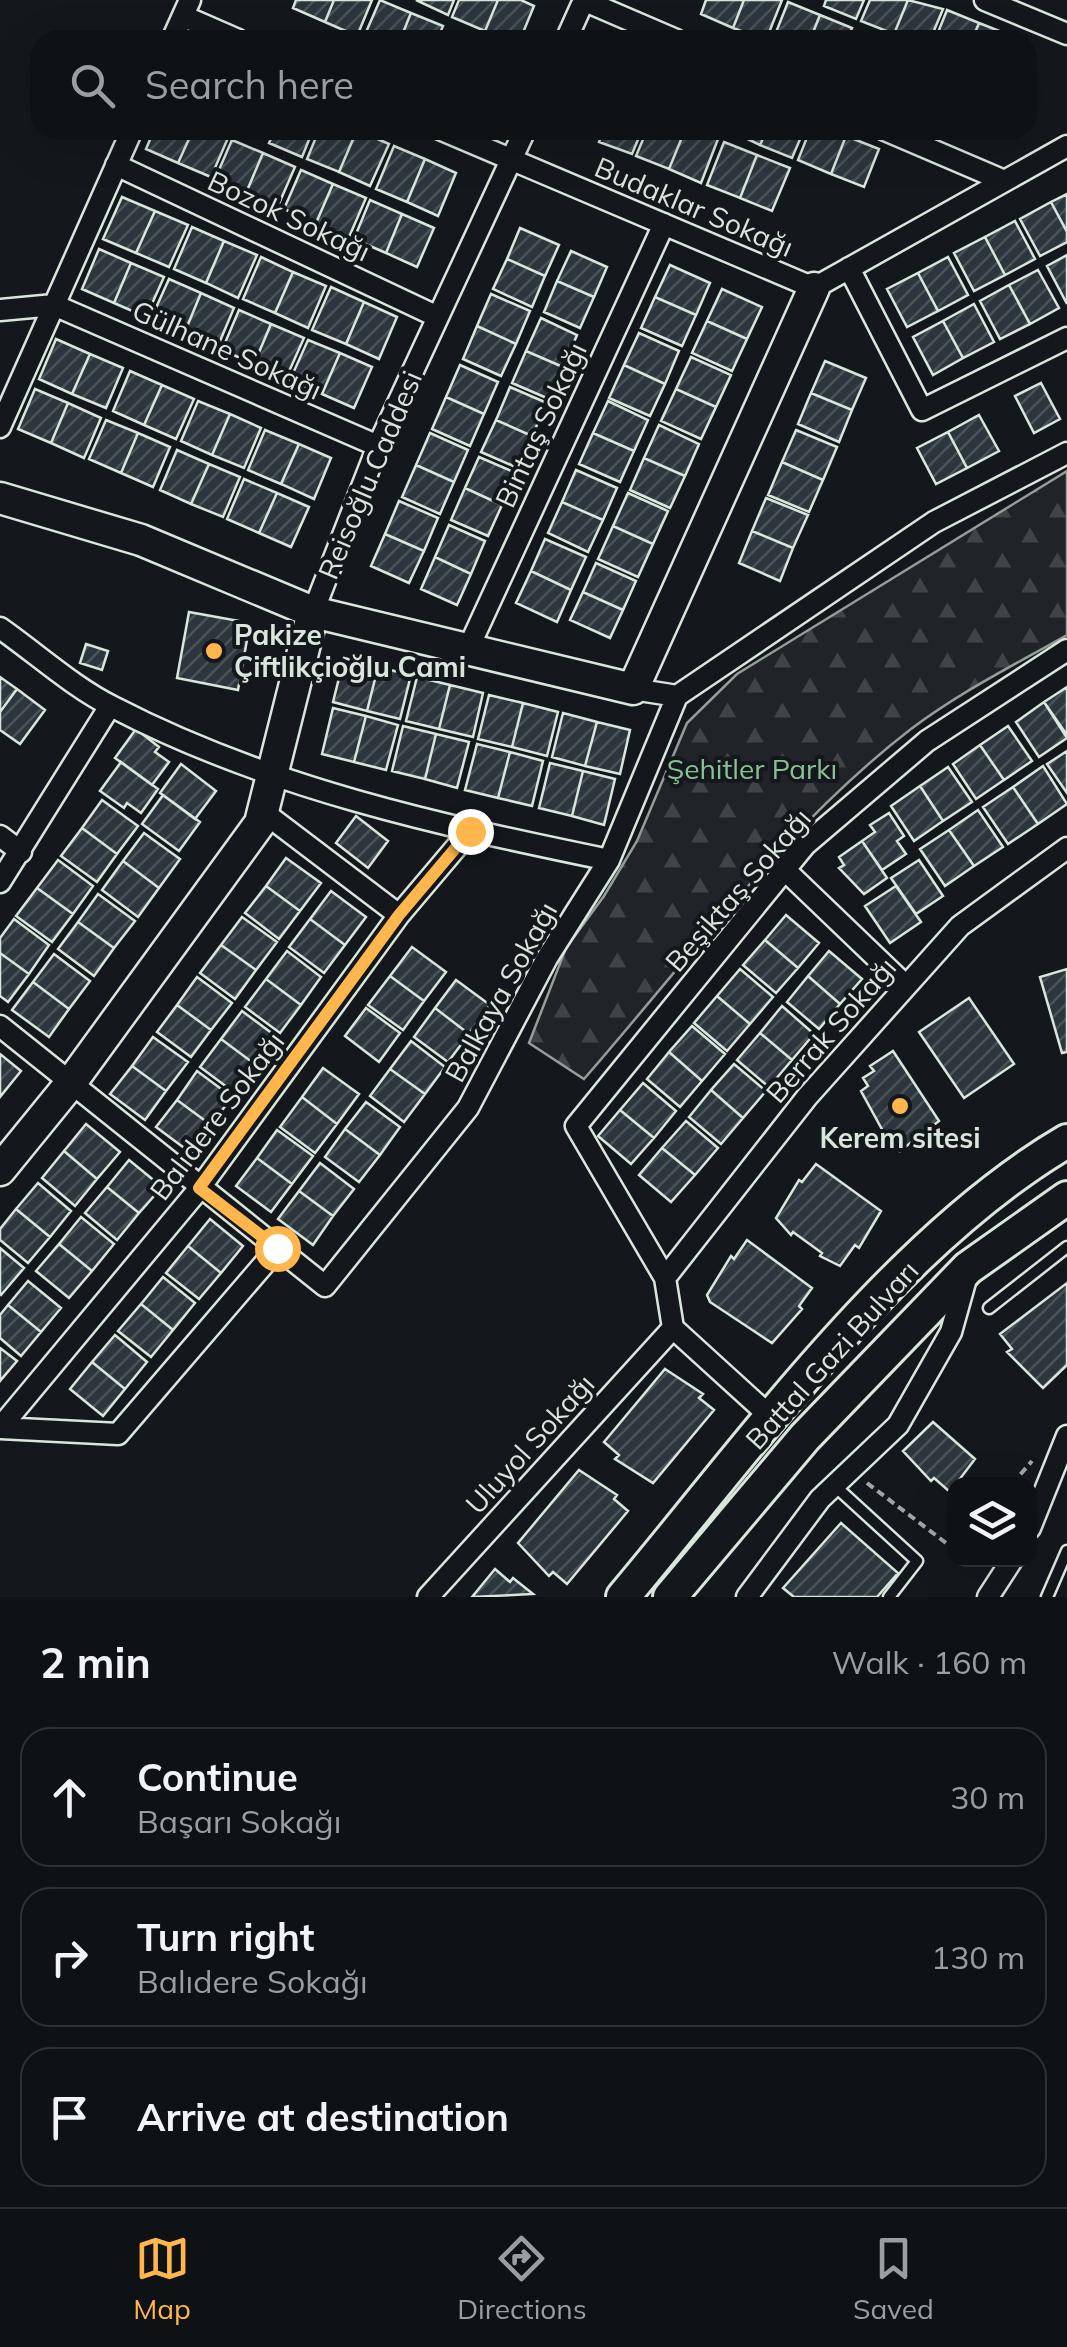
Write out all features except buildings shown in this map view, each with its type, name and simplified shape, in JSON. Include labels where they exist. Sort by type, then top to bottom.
[{"type":"main road","name":"Battal Gazi Bulvarı","points":[[623,1597],[906,1268],[975,1206],[1067,1141]]},
{"type":"main road","name":"Battal Gazi Bulvarı","points":[[670,1597],[805,1437],[968,1268],[1067,1198]]},
{"type":"street","points":[[570,30],[583,0],[653,30]]},
{"type":"street","points":[[985,0],[1067,34]]},
{"type":"street","points":[[186,8],[222,30]]},
{"type":"street","points":[[0,427],[127,140]]},
{"type":"street","name":"Budaklar Sokağı","points":[[465,140],[814,288]]},
{"type":"street","name":"Reisoğlu Caddesi","points":[[0,1170],[70,1084],[260,822],[313,612],[378,446],[521,140]]},
{"type":"street","points":[[908,140],[1002,180]]},
{"type":"street","points":[[633,689],[814,288],[1067,146]]},
{"type":"street","name":"Bozok Sokağı","points":[[116,165],[438,316]]},
{"type":"street","name":"Bintaş Sokağı","points":[[468,649],[664,224]]},
{"type":"street","points":[[849,268],[922,410],[1067,338]]},
{"type":"street","points":[[0,310],[54,305]]},
{"type":"street","name":"Gülhane Sokağı","points":[[54,305],[378,446]]},
{"type":"street","points":[[0,498],[140,540],[313,612],[633,689],[677,696],[934,522],[1067,453]]},
{"type":"street","points":[[0,628],[110,706],[272,778],[470,831],[610,860]]},
{"type":"street","name":"Beşiktaş Sokağı","points":[[665,1278],[576,1126],[806,845],[928,741],[1067,650]]},
{"type":"street","name":"Balkaya Sokağı","points":[[277,1248],[326,1286],[468,1108],[546,958],[610,860],[677,696]]},
{"type":"street","points":[[0,882],[110,706]]},
{"type":"street","points":[[262,811],[399,915]]},
{"type":"street","name":"Balıdere Sokağı","points":[[0,1428],[199,1188],[399,915],[470,831]]},
{"type":"street","points":[[0,836],[22,852]]},
{"type":"street","name":"Berrak Sokağı","points":[[665,1278],[806,1097],[960,926],[1067,848]]},
{"type":"street","points":[[785,870],[906,986]]},
{"type":"street","points":[[0,1026],[277,1248],[118,1434],[0,1428]]},
{"type":"street","points":[[756,1594],[834,1486],[898,1425],[950,1332],[968,1268]]},
{"type":"street","points":[[665,1278],[673,1328],[773,1420]]},
{"type":"street","name":"Uluyol Sokağı","points":[[428,1597],[673,1328]]},
{"type":"street","points":[[1037,1511],[1067,1436]]},
{"type":"street","points":[[988,1597],[1007,1567]]},
{"type":"lane","points":[[989,1308],[1067,1247]]},
{"type":"lane","points":[[834,1486],[917,1561],[889,1597]]},
{"type":"lane","points":[[1047,1597],[1067,1551]]},
{"type":"path","points":[[850,1470],[947,1545]]},
{"type":"green space","name":"Şehitler Parkı","points":[[1067,471],[1067,635],[949,703],[865,767],[740,895],[584,1079],[529,1043],[566,948],[637,841],[687,723],[737,674]]},
{"type":"place","name":"Pakize Çiftlikçioğlu Cami","points":[[214,651]]},
{"type":"place","name":"Kerem sitesi","points":[[900,1106]]},
{"type":"route","points":[[277,1248],[199,1188],[399,915],[470,831]]}]
